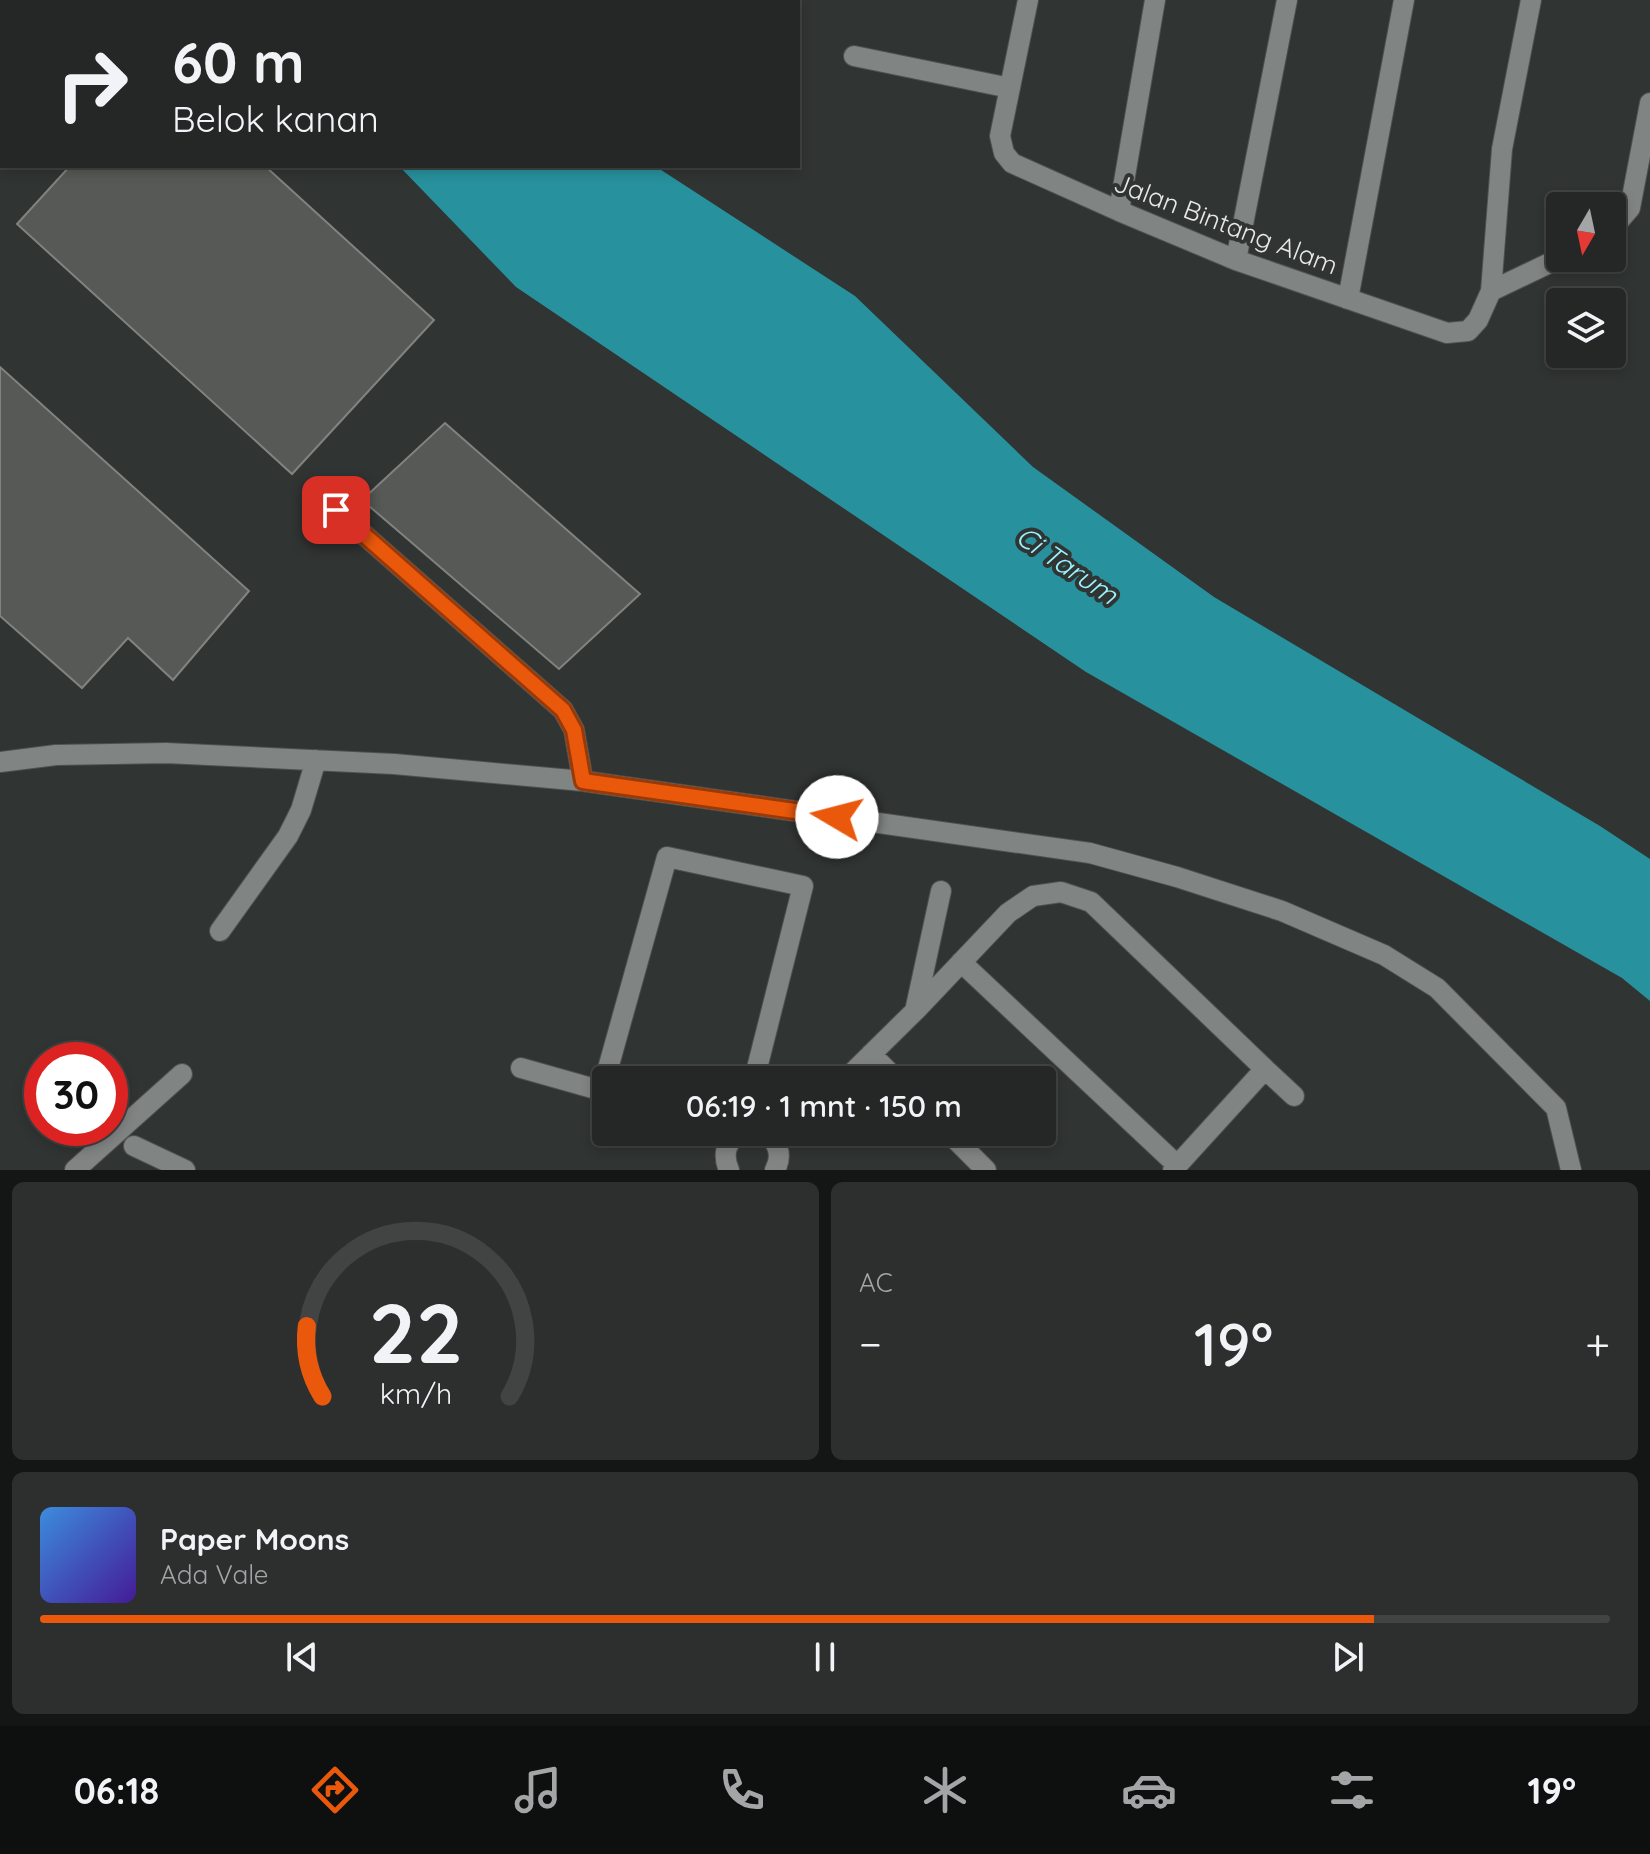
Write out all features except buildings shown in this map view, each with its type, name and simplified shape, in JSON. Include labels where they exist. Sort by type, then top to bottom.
[{"type":"street","name":"Jalan Bintang Alam","points":[[1028,0],[1000,136],[1004,153],[1012,163],[1236,260],[1447,333],[1468,331],[1478,320],[1491,291]]},
{"type":"street","points":[[1119,211],[1155,0]]},
{"type":"street","points":[[1236,260],[1287,0]]},
{"type":"street","points":[[1348,299],[1404,0]]},
{"type":"street","points":[[1531,0],[1502,149],[1491,291],[1546,265]]},
{"type":"street","points":[[854,56],[1010,88]]},
{"type":"street","points":[[1626,213],[1643,188],[1650,103]]},
{"type":"street","points":[[336,510],[563,710],[574,730],[583,781]]},
{"type":"street","points":[[0,762],[56,755],[166,753],[394,764],[583,781],[1090,853],[1282,911],[1384,955],[1437,988],[1556,1108],[1571,1170]]},
{"type":"street","points":[[220,931],[288,836],[301,810],[316,760]]},
{"type":"street","points":[[611,1066],[667,857],[803,886],[758,1066]]},
{"type":"street","points":[[915,1011],[941,891]]},
{"type":"street","points":[[859,1066],[1008,913],[1033,896],[1061,892],[1091,902],[1294,1096]]},
{"type":"street","points":[[961,962],[1175,1168],[1265,1069]]},
{"type":"street","points":[[871,1054],[883,1066]]},
{"type":"street","points":[[521,1068],[592,1088]]},
{"type":"street","points":[[75,1170],[182,1074]]},
{"type":"street","points":[[134,1146],[185,1170]]},
{"type":"street","points":[[728,1146],[725,1160],[729,1170]]},
{"type":"street","points":[[775,1170],[780,1156],[778,1146]]},
{"type":"street","points":[[962,1146],[986,1170]]},
{"type":"water","name":"Ci Tarum","points":[[401,168],[658,168],[855,296],[1033,467],[1214,597],[1600,826],[1650,859],[1650,1001],[1622,978],[1086,672],[516,287]]},
{"type":"route","points":[[336,510],[563,710],[574,730],[583,781],[837,817]]}]
